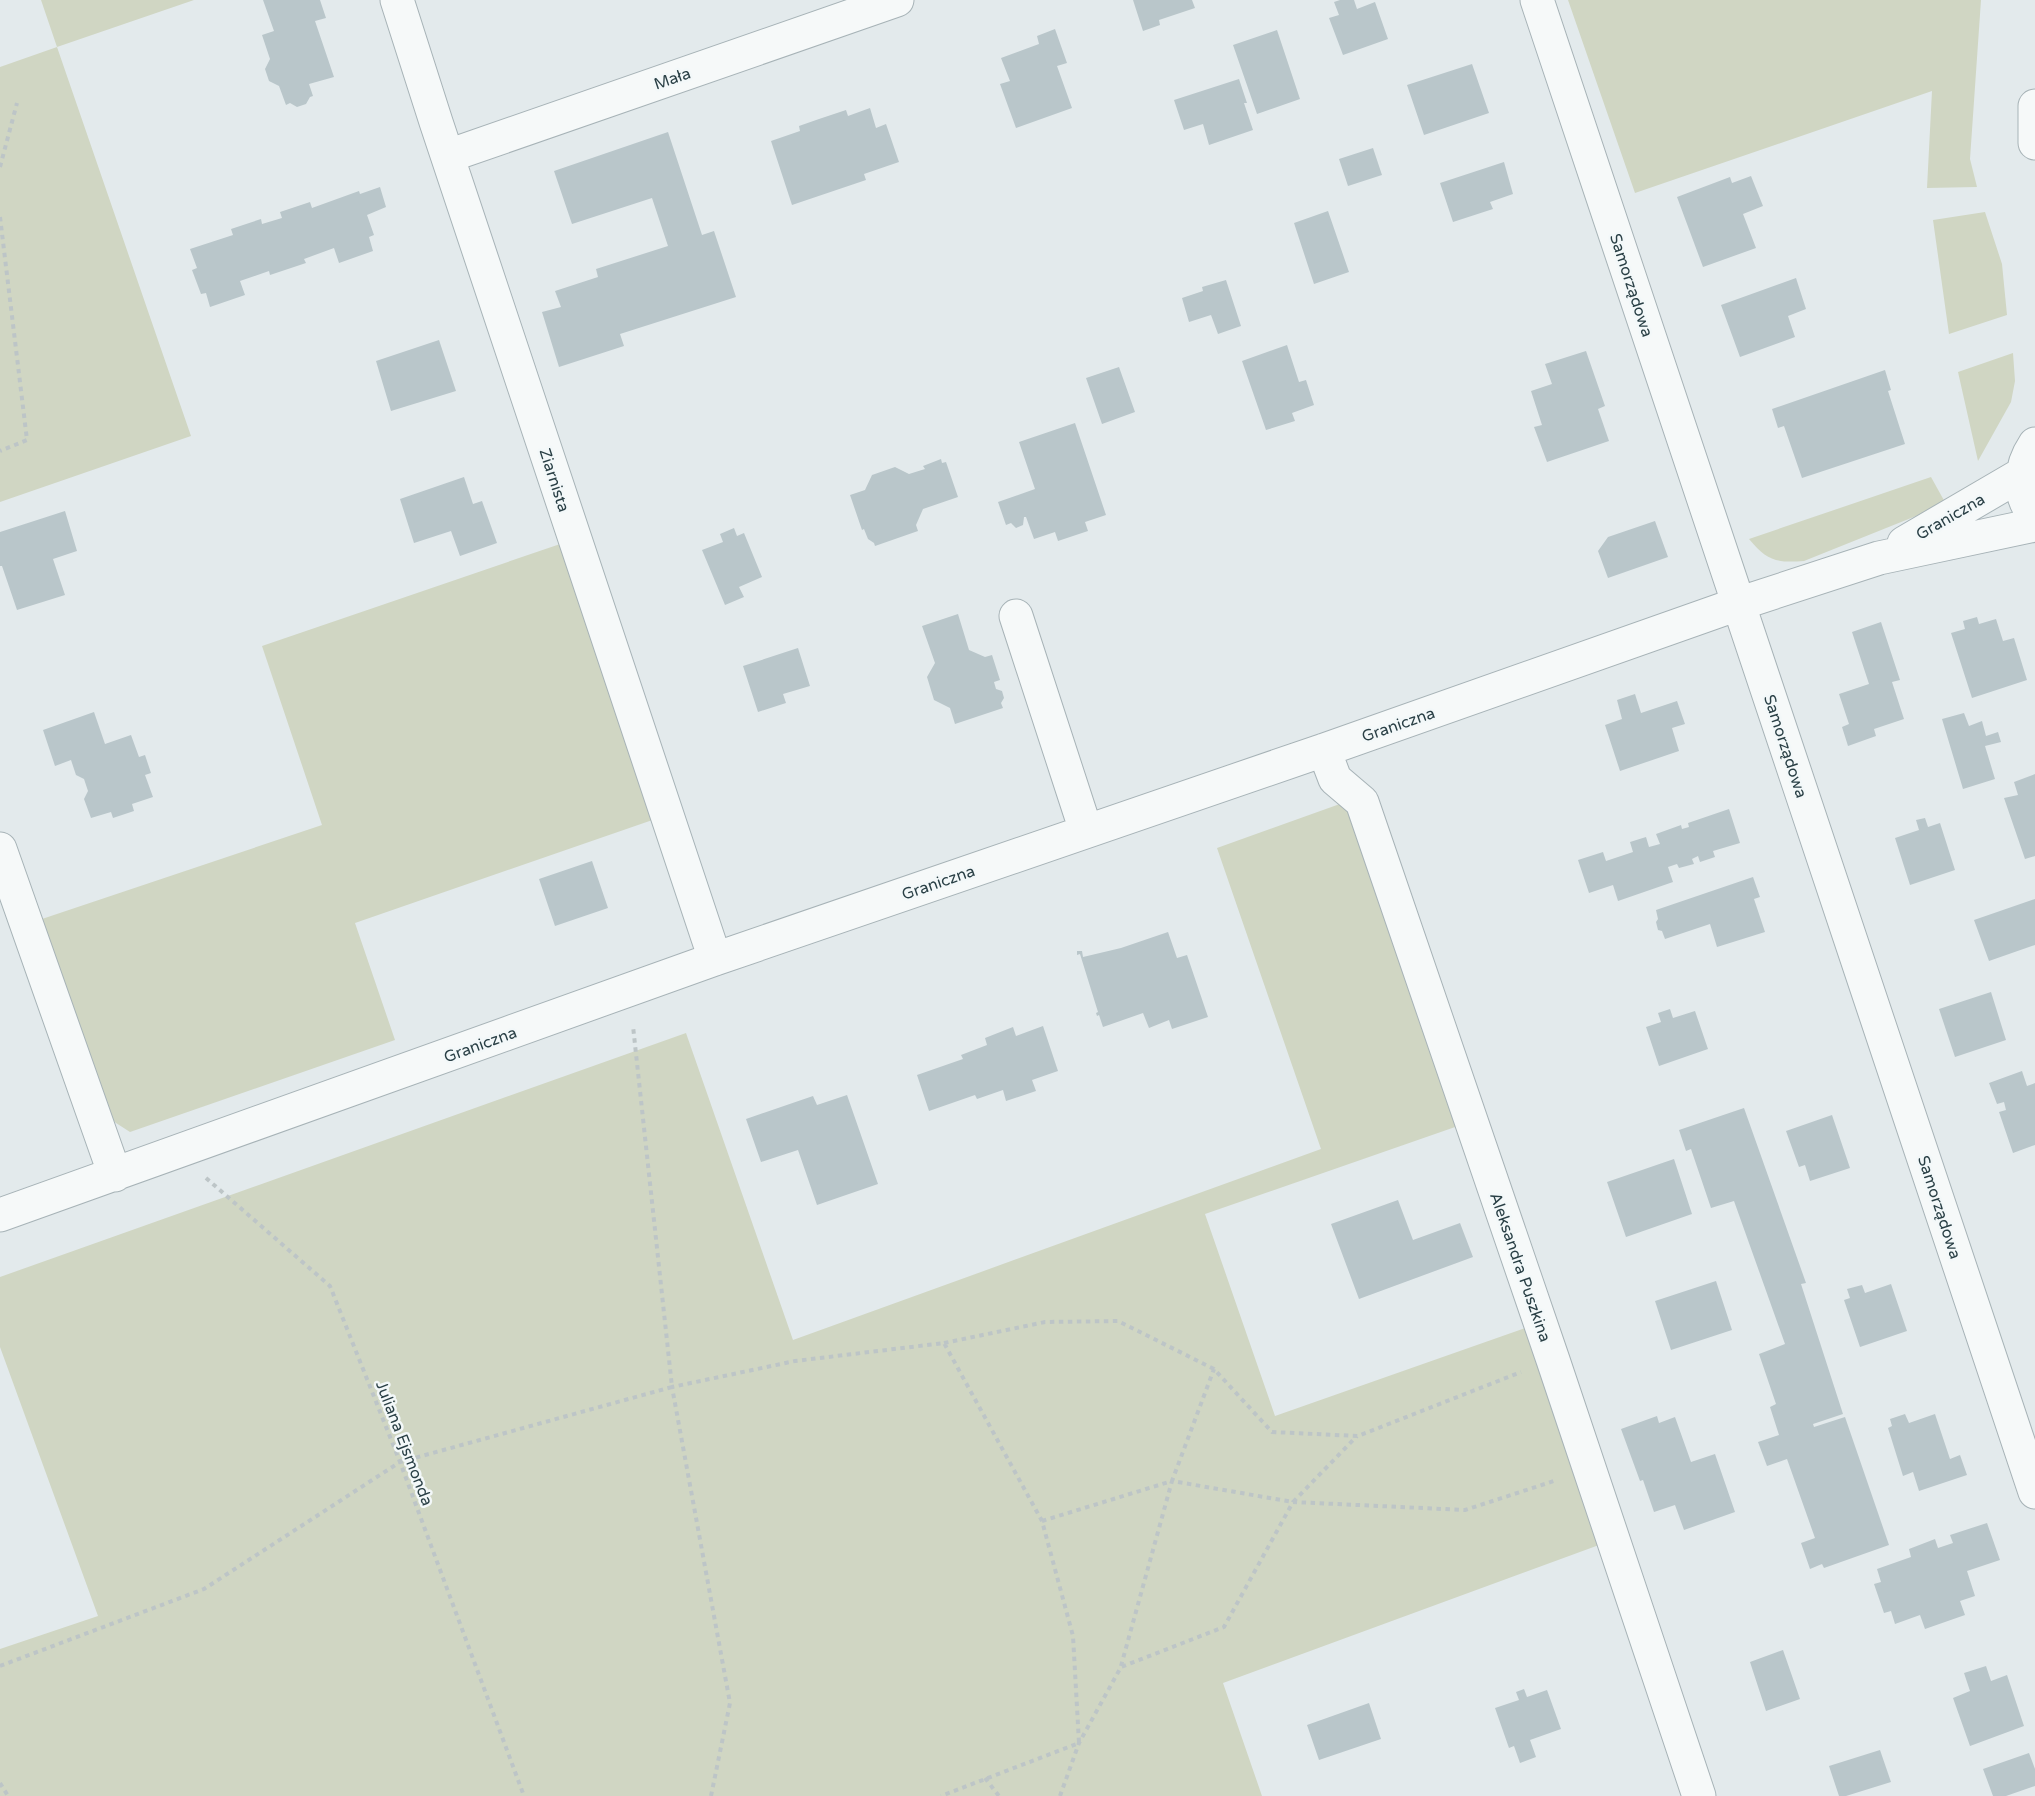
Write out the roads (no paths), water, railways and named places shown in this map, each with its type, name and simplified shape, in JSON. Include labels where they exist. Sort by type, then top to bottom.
[{"type":"street","name":"Ziarnista","points":[[397,0],[715,959]]},
{"type":"street","name":"Mała","points":[[448,156],[897,0]]},
{"type":"street","name":"Samorządowa","points":[[1537,0],[2035,1492]]},
{"type":"street","points":[[2035,106],[2035,143]]},
{"type":"street","points":[[2035,444],[2027,456],[2022,474],[2022,492],[2028,509],[2035,518]]},
{"type":"street","name":"Graniczna","points":[[1879,558],[2022,474]]},
{"type":"street","name":"Graniczna","points":[[0,1215],[715,959],[1324,750],[1738,604],[1879,558],[2035,525]]},
{"type":"street","points":[[1016,616],[1086,831]]},
{"type":"street","name":"Aleksandra Puszkina","points":[[1324,750],[1335,779],[1362,802],[1699,1796]]},
{"type":"street","points":[[0,849],[115,1175]]}]
